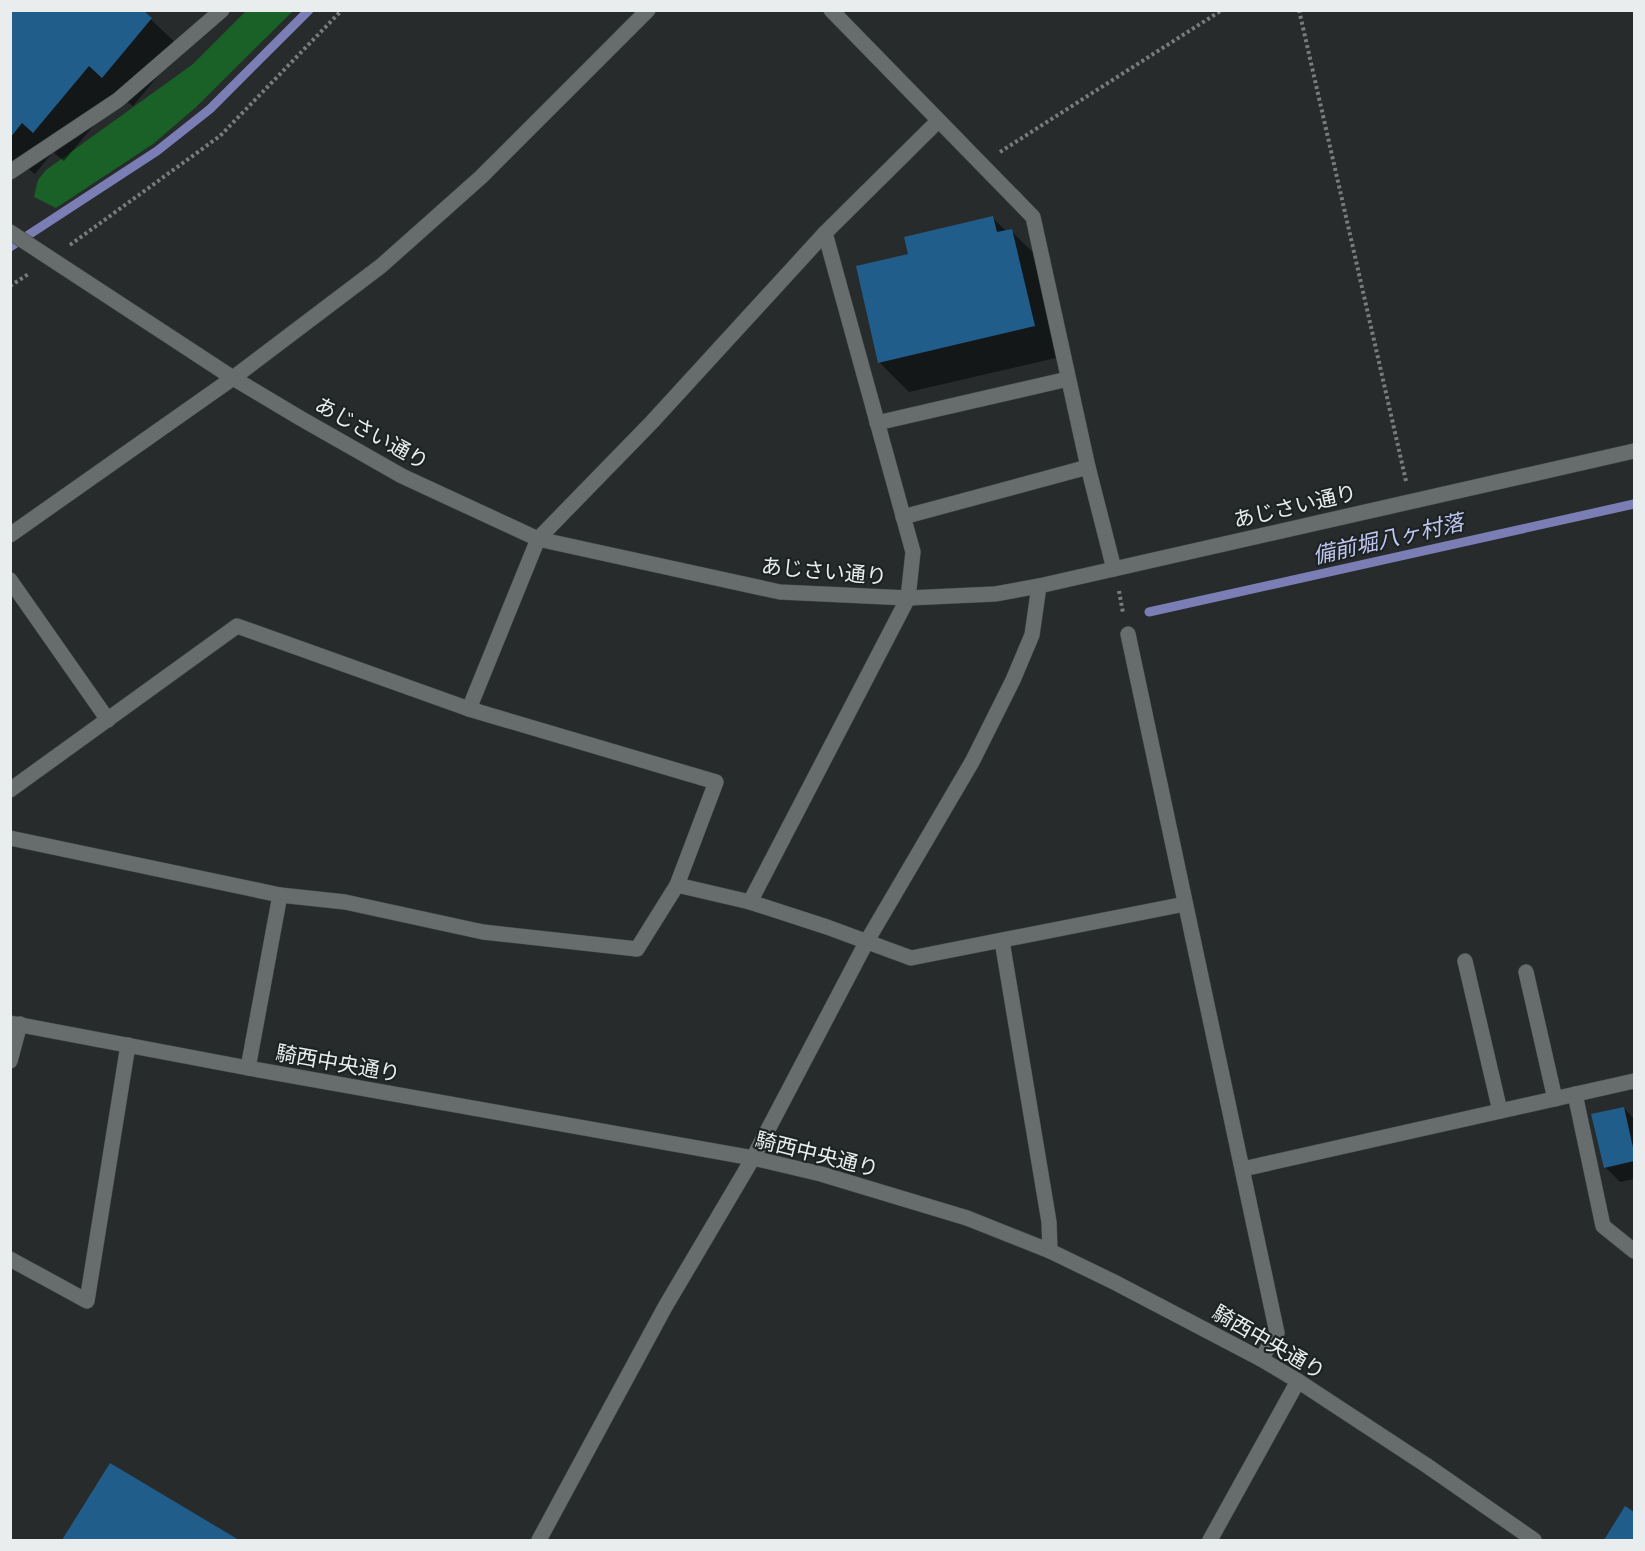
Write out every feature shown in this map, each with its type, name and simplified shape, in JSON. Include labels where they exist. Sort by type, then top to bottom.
[{"type":"street","points":[[10,172],[118,100],[222,10]]},
{"type":"street","points":[[10,536],[233,378],[381,266],[481,177],[648,10]]},
{"type":"street","points":[[831,10],[1034,217],[1068,379],[1114,569]]},
{"type":"street","points":[[469,709],[538,539],[651,423],[825,232],[938,121]]},
{"type":"street","name":"あじさい通り","points":[[10,232],[233,378],[402,476],[538,539],[780,592],[908,598],[995,594],[1635,451]]},
{"type":"street","points":[[750,902],[908,598],[913,552],[825,232]]},
{"type":"street","points":[[877,423],[1068,379]]},
{"type":"street","points":[[903,517],[1088,467]]},
{"type":"street","points":[[10,580],[108,720]]},
{"type":"street","points":[[539,1540],[665,1307],[753,1158],[867,941],[972,762],[1013,680],[1032,635],[1039,586]]},
{"type":"street","points":[[10,790],[237,626],[469,709],[716,782],[676,885],[637,949],[483,932],[345,902],[280,895],[10,838]]},
{"type":"street","points":[[1128,634],[1277,1333],[1261,1359]]},
{"type":"street","points":[[676,885],[750,902],[911,958],[1185,904]]},
{"type":"street","points":[[248,1068],[280,895]]},
{"type":"street","points":[[1002,941],[1049,1222],[1050,1251]]},
{"type":"street","points":[[1465,962],[1500,1111]]},
{"type":"street","points":[[1526,972],[1555,1099]]},
{"type":"street","points":[[10,1062],[15,1024]]},
{"type":"street","name":"騎西中央通り","points":[[15,1024],[753,1158],[821,1174],[967,1218],[1050,1251],[1261,1359],[1426,1465],[1534,1540]]},
{"type":"street","points":[[10,1259],[87,1301],[128,1045]]},
{"type":"street","points":[[1243,1169],[1635,1081]]},
{"type":"street","points":[[1575,1094],[1602,1226],[1635,1251]]},
{"type":"street","points":[[1210,1540],[1298,1381]]},
{"type":"path","points":[[78,240],[220,136],[342,10]]},
{"type":"path","points":[[981,164],[1222,10]]},
{"type":"path","points":[[1299,10],[1410,502]]},
{"type":"path","points":[[10,286],[22,279]]},
{"type":"path","points":[[1114,569],[1128,634]]},
{"type":"green space","points":[[247,10],[293,11],[195,108],[153,144],[56,208],[34,197],[38,180],[46,170],[193,64]]},
{"type":"building","points":[[10,10],[143,10],[152,18],[102,78],[89,66],[33,133],[22,123],[10,138]]},
{"type":"building","points":[[993,216],[997,232],[1012,229],[1035,326],[878,363],[856,266],[908,254],[904,237]]},
{"type":"building","points":[[1624,1107],[1634,1161],[1604,1168],[1591,1114]]},
{"type":"building","points":[[110,1463],[239,1540],[62,1540]]},
{"type":"building","points":[[1625,1506],[1634,1512],[1634,1540],[1604,1540]]},
{"type":"waterway","points":[[10,247],[157,151],[210,109],[309,10]]},
{"type":"waterway","name":"備前堀八ヶ村落","points":[[1149,612],[1634,504]]}]
